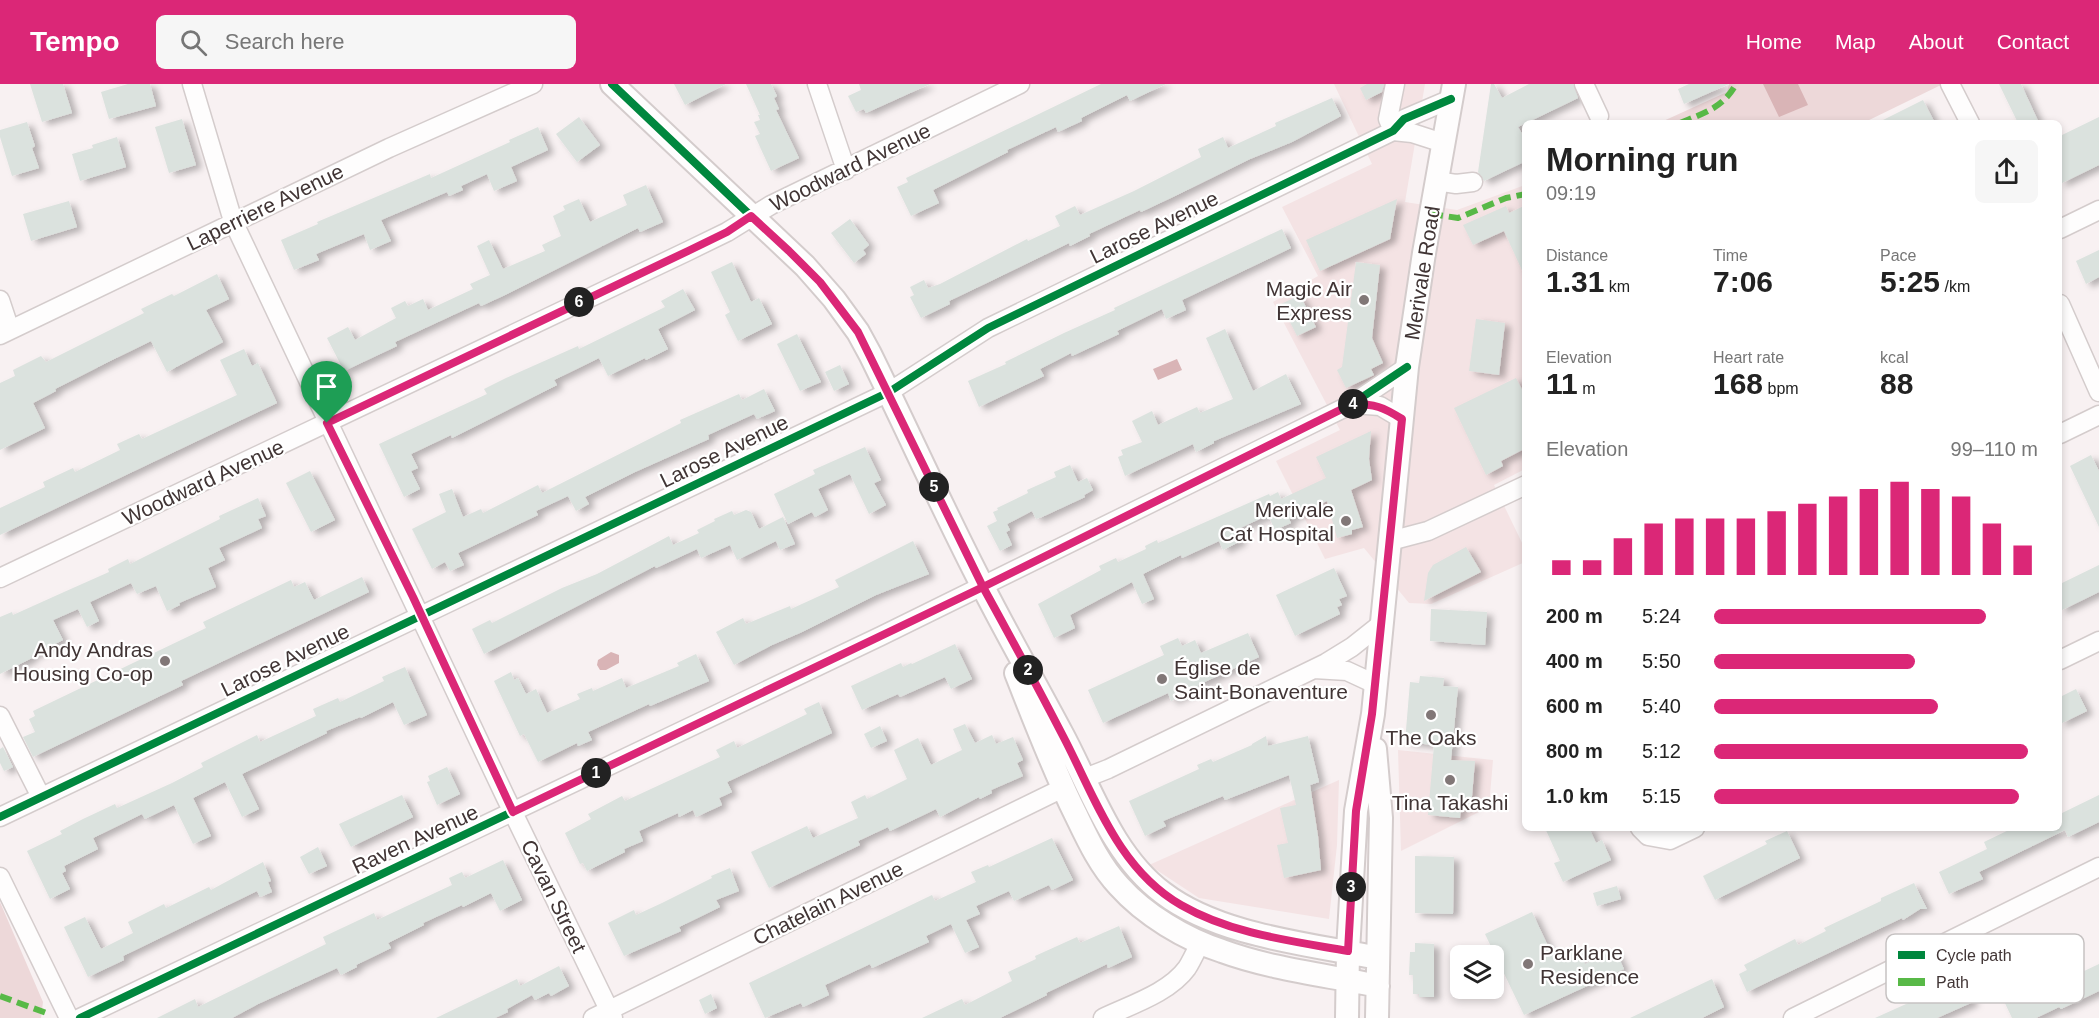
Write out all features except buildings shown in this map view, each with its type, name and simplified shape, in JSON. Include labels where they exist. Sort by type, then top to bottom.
[{"type":"main road","points":[[612,84],[797,258],[834,299],[858,332],[983,587],[1116,840],[1136,868],[1164,894],[1192,911],[1227,925],[1378,958]]},
{"type":"main road","name":"Merivale Road","points":[[1347,1018],[1348,951],[1356,811],[1372,714],[1407,367],[1436,181],[1453,92]]},
{"type":"main road","points":[[983,587],[1063,788],[1090,842],[1119,886],[1152,914],[1200,943],[1252,960],[1378,986]]},
{"type":"main road","name":"Merivale Road","points":[[1372,714],[1381,818],[1377,1018]]},
{"type":"street","name":"Cavan Street","points":[[192,84],[233,221],[513,812],[605,1016]]},
{"type":"street","name":"Laperriere Avenue","points":[[5,332],[233,221],[533,84]]},
{"type":"street","points":[[817,84],[846,170]]},
{"type":"street","name":"Woodward Avenue","points":[[0,578],[688,251],[727,232],[751,216],[812,184],[846,170],[1020,84]]},
{"type":"street","points":[[1395,84],[1388,120],[1394,131],[1412,132],[1443,143]]},
{"type":"street","points":[[1584,84],[1599,116]]},
{"type":"street","points":[[1950,84],[1969,120]]},
{"type":"street","name":"Larose Avenue","points":[[0,817],[889,392],[988,328],[1394,131],[1404,119],[1453,92]]},
{"type":"street","points":[[1436,181],[1456,184],[1473,182]]},
{"type":"street","points":[[2062,228],[2099,210]]},
{"type":"street","points":[[0,300],[5,332]]},
{"type":"street","points":[[2062,309],[2099,392]]},
{"type":"street","name":"Raven Avenue","points":[[80,1018],[983,587],[1352,404],[1407,367]]},
{"type":"street","points":[[1352,404],[1380,406],[1402,419]]},
{"type":"street","points":[[2062,433],[2099,416]]},
{"type":"street","points":[[1390,541],[1428,531],[1522,487]]},
{"type":"street","points":[[1085,778],[1312,669],[1352,647],[1382,624]]},
{"type":"street","points":[[2062,659],[2098,645]]},
{"type":"street","points":[[1312,669],[1347,671],[1375,684]]},
{"type":"street","points":[[0,716],[41,797]]},
{"type":"street","name":"Chatelain Avenue","points":[[605,1016],[1063,788]]},
{"type":"street","points":[[1643,831],[1648,836],[1669,839],[1688,831]]},
{"type":"street","points":[[1963,934],[2099,867]]},
{"type":"street","points":[[0,877],[69,1018]]},
{"type":"street","points":[[1103,1018],[1173,982],[1186,969],[1200,943]]},
{"type":"street","points":[[1793,1018],[1886,972]]},
{"type":"shaded area","points":[[1334,84],[1425,84],[1405,202],[1457,210],[1522,186],[1522,471],[1494,485],[1522,543],[1522,563],[1431,604],[1409,603],[1364,548],[1325,559],[1276,461],[1340,430],[1273,302],[1318,276],[1282,207],[1372,164]]},
{"type":"shaded area","points":[[1729,84],[1943,84],[1869,120],[1666,120],[1727,92]]},
{"type":"shaded area","points":[[1763,84],[1798,84],[1808,105],[1779,117]]},
{"type":"shaded area","points":[[1177,359],[1182,370],[1158,380],[1153,369]]},
{"type":"shaded area","points":[[611,652],[619,655],[619,663],[606,670],[600,670],[597,665],[598,660]]},
{"type":"shaded area","points":[[1398,750],[1493,760],[1489,807],[1401,851]]},
{"type":"shaded area","points":[[1339,780],[1337,845],[1329,919],[1199,898],[1149,865]]},
{"type":"shaded area","points":[[0,902],[43,1002],[41,1018],[0,1018]]},
{"type":"marked path","points":[[1688,120],[1719,104],[1736,84]]},
{"type":"marked path","points":[[1431,214],[1458,218],[1506,198],[1522,195]]},
{"type":"marked path","points":[[0,996],[49,1014]]},
{"type":"cycle path","points":[[612,84],[751,216]]},
{"type":"cycle path","points":[[0,817],[889,392],[988,328],[1393,131],[1404,119],[1451,99]]},
{"type":"cycle path","points":[[80,1018],[881,636],[1352,404],[1407,367]]},
{"type":"place","name":"Magic Air Express","points":[[1364,300]]},
{"type":"place","name":"Merivale Cat Hospital","points":[[1346,521]]},
{"type":"place","name":"Andy Andras Housing Co-op","points":[[165,661]]},
{"type":"place","name":"Église de Saint-Bonaventure","points":[[1162,679]]},
{"type":"place","name":"The Oaks","points":[[1431,715]]},
{"type":"place","name":"Tina Takashi","points":[[1450,780]]},
{"type":"place","name":"Parklane Residence","points":[[1528,964]]},
{"type":"route","points":[[327,423],[413,597],[513,812],[983,587],[1116,840],[1151,884],[1180,905],[1208,919],[1250,932],[1348,951],[1356,811],[1372,714],[1402,419],[1383,407],[1371,404],[1352,404],[983,587],[858,332],[820,282],[751,216],[727,232],[327,423]]}]
